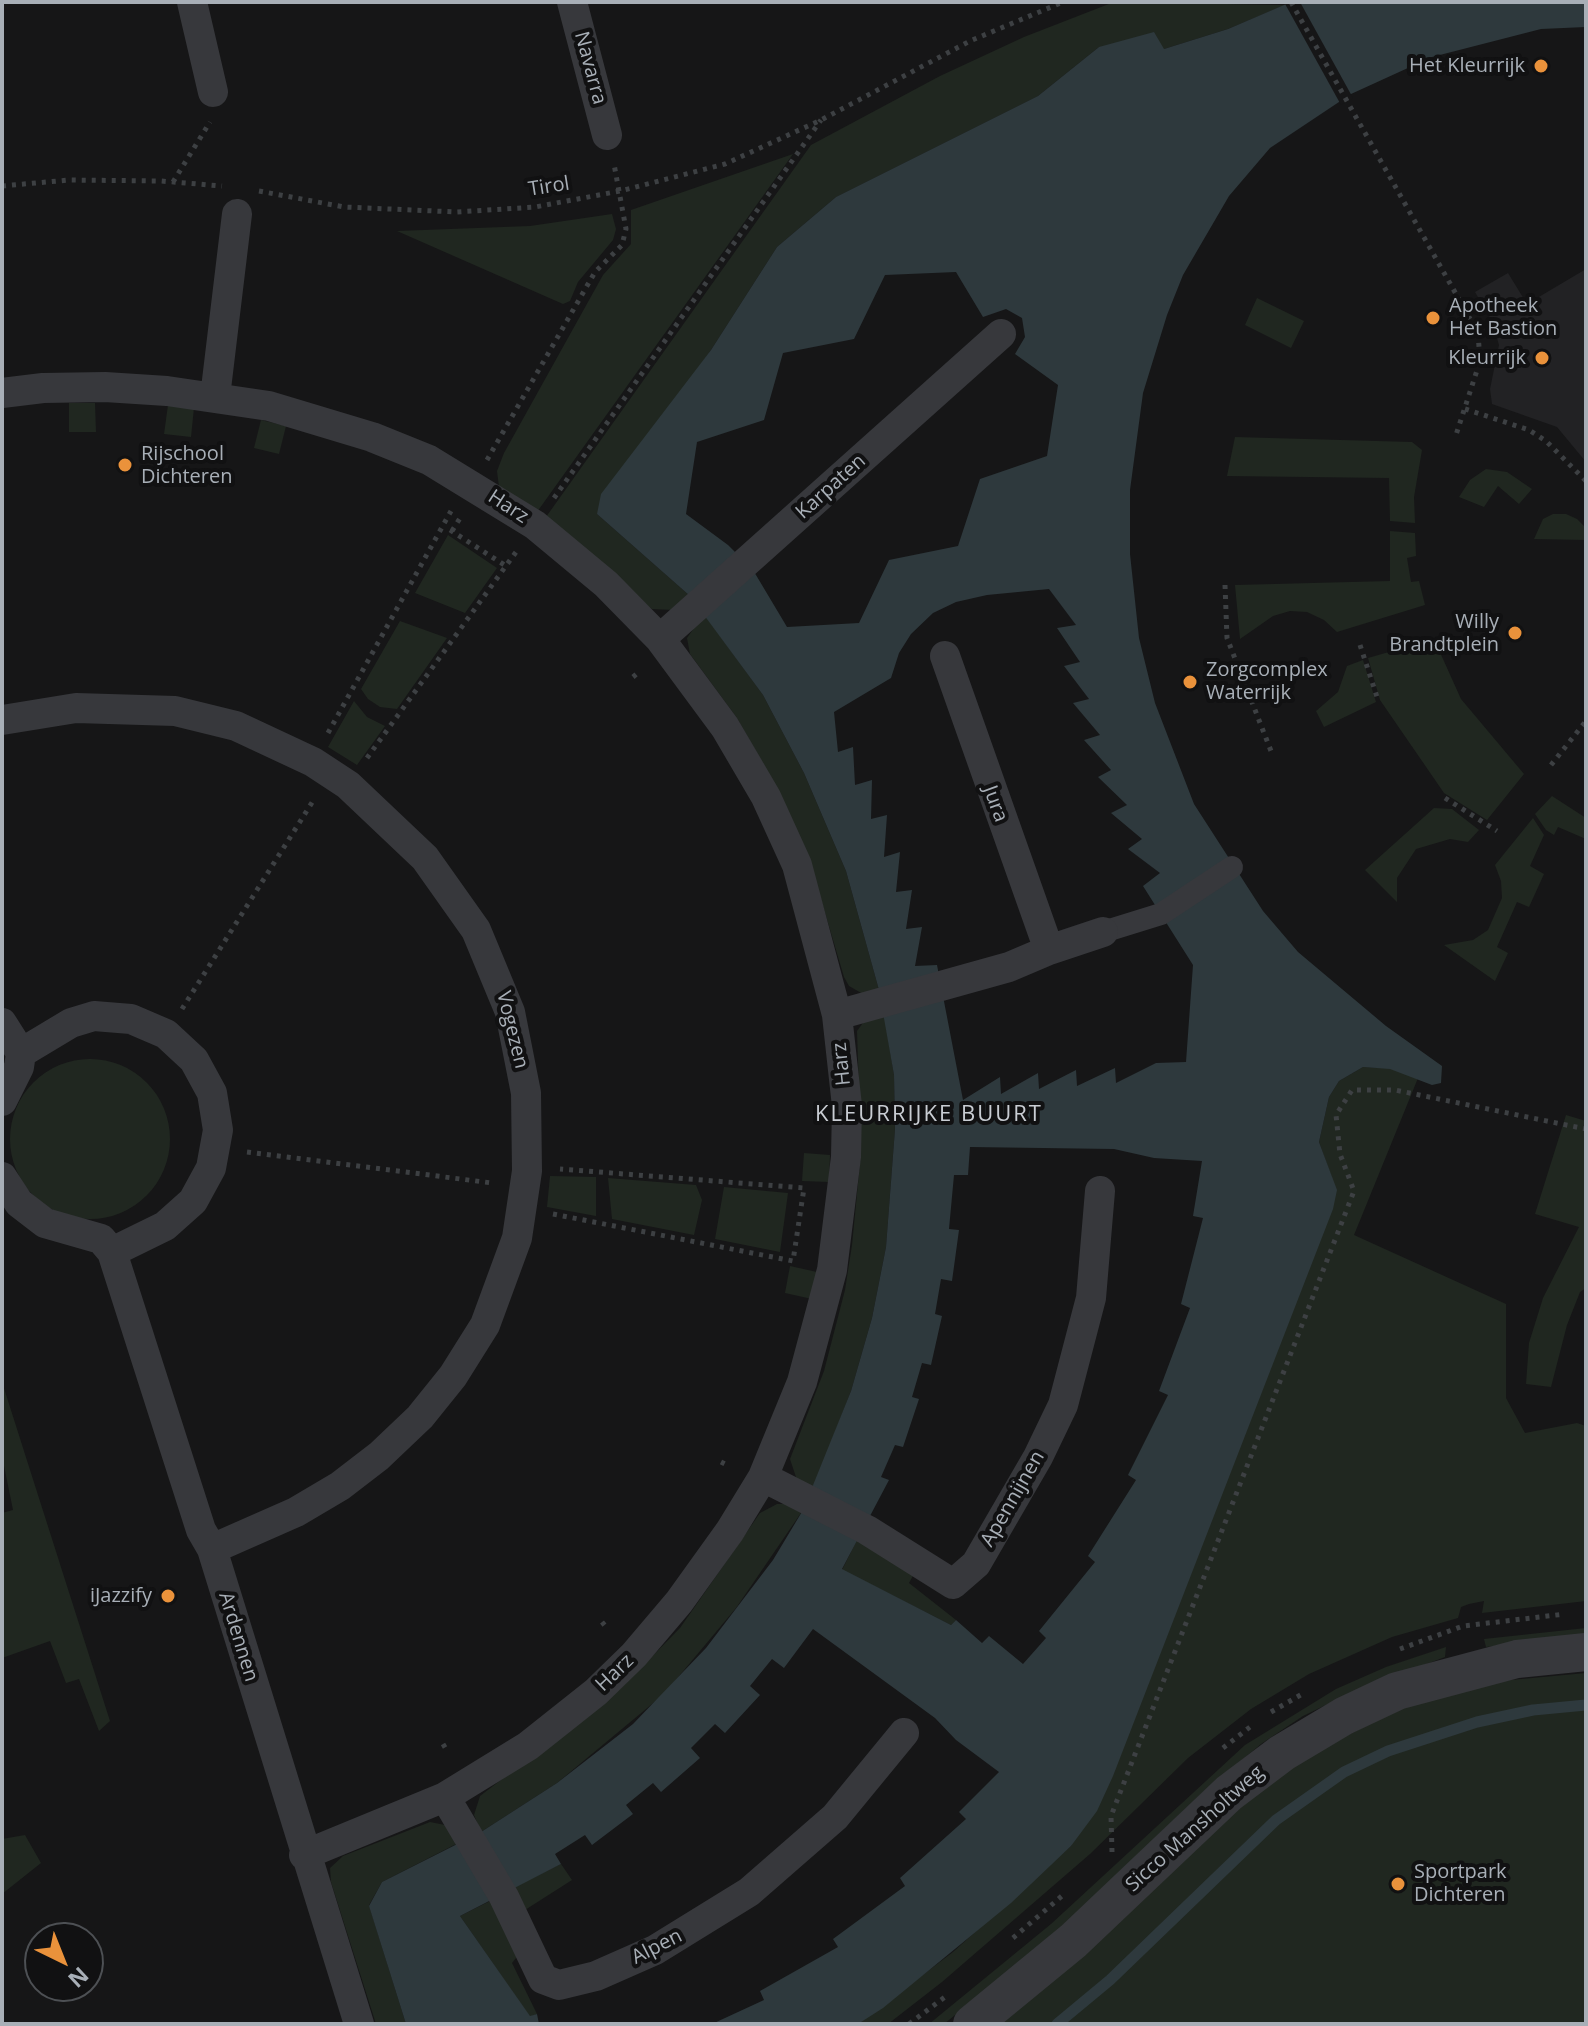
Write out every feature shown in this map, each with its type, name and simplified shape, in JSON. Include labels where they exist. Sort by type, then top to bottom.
[{"type":"street","points":[[192,2],[213,92]]},
{"type":"street","name":"Navarra","points":[[572,2],[607,135]]},
{"type":"street","points":[[215,397],[239,197]]},
{"type":"street","name":"Karpaten","points":[[660,639],[1001,334]]},
{"type":"street","name":"Harz","points":[[2,393],[43,388],[105,387],[215,397],[269,406],[372,437],[429,460],[535,525],[606,584],[660,639],[725,727],[766,797],[797,865],[837,1015],[847,1106],[846,1157],[832,1270],[802,1382],[763,1477],[679,1602],[634,1655],[596,1692],[528,1746],[445,1797],[304,1855]]},
{"type":"street","name":"Jura","points":[[945,656],[1049,950]]},
{"type":"street","name":"Vogezen","points":[[2,720],[76,708],[175,711],[236,726],[331,774],[425,858],[476,930],[496,971],[520,1055],[526,1093],[525,1187],[503,1284],[485,1325],[453,1376],[420,1417],[379,1456],[340,1486],[296,1512],[212,1549]]},
{"type":"street","points":[[837,1015],[1009,967],[1049,950],[1161,914],[1232,867]]},
{"type":"street","points":[[2,1177],[19,1203],[45,1223],[101,1239],[112,1252],[136,1244],[165,1226],[193,1201],[211,1168],[218,1130],[212,1093],[194,1060],[166,1034],[131,1019],[94,1016],[71,1023],[21,1053]]},
{"type":"street","points":[[2,1023],[21,1053],[19,1067],[2,1101]]},
{"type":"street","name":"Apennijnen","points":[[763,1477],[867,1530],[953,1584],[976,1564],[1038,1457],[1063,1405],[1091,1298],[1100,1191]]},
{"type":"street","name":"Ardennen","points":[[112,1252],[201,1530],[212,1549],[304,1855],[359,2024]]},
{"type":"street","name":"Sicco Mansholtweg","points":[[972,2024],[1073,1941],[1229,1793],[1282,1753],[1344,1716],[1397,1691],[1517,1659],[1586,1652]]},
{"type":"street","name":"Alpen","points":[[445,1797],[504,1897],[543,1979],[559,1985],[596,1976],[655,1950],[749,1892],[835,1817],[904,1733]]},
{"type":"path","name":"Tirol","points":[[2,186],[69,180],[173,182],[239,197],[344,207],[457,212],[535,207],[620,191],[725,164],[821,120],[970,41],[1063,2]]},
{"type":"path","points":[[1291,2],[1478,333],[1480,361],[1456,435]]},
{"type":"path","points":[[173,182],[218,108],[213,92]]},
{"type":"path","points":[[535,525],[821,120]]},
{"type":"path","points":[[473,485],[595,272],[622,245],[626,229],[620,191]]},
{"type":"path","points":[[1465,409],[1529,430],[1546,441],[1586,481]]},
{"type":"path","points":[[331,774],[452,510]]},
{"type":"path","points":[[443,526],[506,566]]},
{"type":"path","points":[[166,1034],[331,774],[515,554]]},
{"type":"path","points":[[1225,585],[1227,638],[1271,751]]},
{"type":"path","points":[[1360,645],[1378,700]]},
{"type":"path","points":[[633,677],[639,672]]},
{"type":"path","points":[[1551,765],[1586,721]]},
{"type":"path","points":[[1445,798],[1497,831]]},
{"type":"path","points":[[1112,1852],[1111,1816],[1354,1191],[1340,1154],[1336,1115],[1352,1090],[1395,1090],[1586,1129]]},
{"type":"path","points":[[215,1148],[525,1187],[804,1188],[793,1261],[525,1187]]},
{"type":"shaded area","points":[[1114,2],[1285,5],[1228,29],[1164,49],[1099,47],[1038,96],[836,197],[777,247],[711,350],[597,514],[690,596],[673,610],[652,609],[638,599],[546,517],[811,145],[940,76],[1024,37]]},
{"type":"shaded area","points":[[1291,2],[1586,2],[1586,27],[1541,29],[1432,57],[1351,94],[1270,148],[1229,196],[1183,275],[1143,393],[1130,490],[1130,554],[1139,638],[1155,703],[1194,804],[1263,911],[1298,952],[1386,1026],[1442,1066],[1441,1083],[1432,1085],[1390,1069],[1363,1067],[1339,1081],[1329,1097],[1319,1142],[1337,1190],[1333,1209],[1113,1776],[1097,1811],[1071,1846],[1011,1903],[883,2008],[858,2024],[712,2024],[764,2000],[760,1991],[838,1947],[833,1939],[905,1886],[900,1878],[966,1819],[959,1812],[999,1772],[956,1740],[935,1718],[813,1629],[784,1668],[772,1659],[750,1686],[760,1695],[725,1733],[715,1724],[691,1748],[700,1758],[661,1792],[653,1783],[626,1805],[633,1814],[592,1845],[585,1835],[555,1854],[561,1864],[460,1916],[530,2016],[537,2014],[539,2024],[406,2024],[369,1906],[382,1882],[481,1832],[557,1783],[633,1724],[706,1648],[773,1560],[803,1510],[851,1391],[872,1318],[886,1247],[895,1129],[894,1075],[879,990],[846,871],[804,773],[763,695],[690,596],[597,514],[601,494],[711,350],[777,247],[836,197],[1038,96],[1099,47],[1154,32],[1164,49],[1228,29]],"holes":[[[956,272],[983,317],[1006,309],[1022,318],[1025,337],[1015,354],[1058,385],[1047,456],[980,479],[958,546],[889,560],[859,623],[787,627],[753,570],[728,545],[686,514],[697,442],[764,420],[783,353],[854,339],[885,275]],[[1049,589],[1076,625],[1057,628],[1080,662],[1064,666],[1089,699],[1073,703],[1100,735],[1084,740],[1111,770],[1098,777],[1127,805],[1111,813],[1142,839],[1128,849],[1160,873],[1143,886],[1193,965],[1186,1062],[1156,1063],[1116,1083],[1115,1068],[1077,1086],[1076,1070],[1039,1089],[1038,1073],[1001,1094],[1000,1077],[963,1100],[937,965],[915,966],[922,927],[906,929],[912,890],[896,892],[900,852],[884,857],[887,815],[871,819],[872,780],[855,785],[853,747],[838,752],[834,712],[891,678],[899,653],[911,634],[933,613],[956,602],[987,595]],[[970,1147],[1114,1149],[1154,1158],[1202,1161],[1193,1216],[1203,1218],[1181,1304],[1190,1308],[1159,1391],[1168,1395],[1128,1475],[1136,1480],[1088,1556],[1095,1562],[1039,1631],[1046,1638],[1023,1664],[989,1636],[982,1643],[956,1620],[951,1625],[842,1569],[889,1480],[881,1477],[895,1445],[903,1447],[919,1399],[912,1397],[922,1363],[931,1365],[942,1316],[935,1314],[941,1279],[952,1281],[959,1230],[949,1229],[954,1175],[968,1175]]]},
{"type":"shaded area","points":[[793,154],[537,512],[499,487],[497,471],[504,453],[603,275],[631,244],[631,210]]},
{"type":"shaded area","points":[[612,214],[616,229],[613,240],[578,282],[570,301],[563,304],[397,231],[530,226]]},
{"type":"shaded area","name":"Kleurrijk","points":[[1586,269],[1586,462],[1557,427],[1492,404],[1490,389],[1499,345],[1492,321],[1475,292],[1508,273],[1527,304]]},
{"type":"shaded area","points":[[1257,298],[1304,321],[1291,348],[1245,325]]},
{"type":"shaded area","points":[[69,403],[95,403],[96,432],[69,432]]},
{"type":"shaded area","points":[[168,405],[194,408],[191,437],[164,434]]},
{"type":"shaded area","points":[[261,420],[286,426],[279,454],[254,448]]},
{"type":"shaded area","points":[[1235,437],[1412,442],[1422,450],[1414,497],[1415,523],[1390,521],[1389,478],[1227,476]]},
{"type":"shaded area","points":[[1486,469],[1507,472],[1532,489],[1519,504],[1498,486],[1484,507],[1459,497],[1470,480]]},
{"type":"shaded area","points":[[1553,514],[1566,514],[1577,519],[1586,528],[1586,540],[1534,539],[1543,519]]},
{"type":"shaded area","points":[[1390,531],[1415,533],[1416,556],[1407,558],[1411,582],[1419,581],[1425,605],[1337,632],[1324,620],[1307,612],[1290,611],[1273,616],[1240,639],[1235,585],[1390,581]]},
{"type":"shaded area","points":[[448,535],[497,568],[465,613],[415,593]]},
{"type":"shaded area","points":[[704,614],[763,695],[804,773],[846,871],[879,990],[863,994],[849,986],[810,862],[767,771],[737,718],[690,654],[687,638]]},
{"type":"shaded area","points":[[400,621],[447,638],[397,709],[380,707],[368,699],[361,689]]},
{"type":"shaded area","points":[[1434,639],[1461,699],[1524,774],[1487,820],[1444,793],[1380,700],[1368,658]]},
{"type":"shaded area","points":[[1363,660],[1376,702],[1324,727],[1316,711],[1338,692],[1347,666]]},
{"type":"shaded area","points":[[354,701],[367,717],[385,726],[357,765],[328,747]]},
{"type":"shaded area","points":[[1552,796],[1586,818],[1586,839],[1558,827],[1554,835],[1546,830],[1535,814]]},
{"type":"shaded area","points":[[1434,808],[1452,809],[1479,830],[1468,842],[1450,839],[1416,849],[1397,878],[1397,902],[1365,870]]},
{"type":"shaded area","points":[[1533,818],[1544,835],[1530,866],[1544,874],[1529,907],[1517,902],[1497,947],[1508,953],[1495,981],[1444,945],[1473,940],[1488,930],[1502,898],[1501,881],[1495,865]]},
{"type":"shaded area","points":[[884,1013],[894,1075],[895,1129],[886,1247],[872,1318],[851,1391],[813,1489],[797,1480],[790,1459],[824,1371],[845,1290],[861,1153],[857,1031],[865,1020]]},
{"type":"shaded area","points":[[90,1059],[120,1065],[146,1083],[164,1109],[170,1139],[164,1169],[146,1195],[120,1213],[90,1219],[60,1213],[34,1195],[16,1169],[10,1139],[16,1109],[34,1083],[60,1065]]},
{"type":"shaded area","points":[[1363,1067],[1390,1068],[1418,1078],[1354,1235],[1506,1304],[1506,1398],[1525,1433],[1577,1423],[1586,1426],[1586,1601],[1482,1613],[1484,1601],[1469,1604],[1461,1607],[1458,1618],[1392,1637],[1309,1674],[1251,1709],[1188,1758],[1090,1854],[942,1982],[888,2024],[858,2024],[953,1952],[1071,1846],[1332,1178],[1319,1142],[1329,1097],[1339,1081]]},
{"type":"shaded area","points":[[1566,1115],[1586,1121],[1586,1288],[1580,1292],[1567,1325],[1551,1387],[1526,1384],[1529,1343],[1543,1298],[1579,1227],[1535,1214]]},
{"type":"shaded area","points":[[804,1153],[830,1155],[829,1182],[802,1181]]},
{"type":"shaded area","points":[[550,1176],[596,1177],[596,1216],[547,1207]]},
{"type":"shaded area","points":[[608,1178],[696,1185],[702,1200],[694,1235],[612,1219]]},
{"type":"shaded area","points":[[724,1187],[788,1193],[780,1252],[715,1239]]},
{"type":"shaded area","points":[[790,1266],[817,1272],[812,1299],[785,1293]]},
{"type":"shaded area","points":[[2,1382],[110,1721],[99,1731],[79,1679],[66,1683],[50,1641],[2,1658],[2,1513],[13,1510],[2,1456]]},
{"type":"shaded area","points":[[777,1504],[791,1504],[803,1510],[736,1608],[664,1694],[557,1783],[481,1832],[474,1815],[480,1796],[621,1688],[680,1628],[760,1513]]},
{"type":"shaded area","points":[[858,1538],[915,1572],[909,1583],[956,1620],[951,1625],[842,1570]]},
{"type":"shaded area","points":[[1586,1628],[1586,1635],[1486,1647],[1484,1639]]},
{"type":"shaded area","points":[[1446,1647],[1445,1657],[1353,1692],[1303,1716],[1261,1744],[1200,1795],[1055,1934],[944,2024],[929,2024],[1051,1924],[1245,1745],[1336,1689],[1386,1667]]},
{"type":"shaded area","name":"Sportpark Dichteren","points":[[1586,1673],[1586,2024],[998,2024],[1239,1806],[1309,1755],[1408,1704],[1500,1681]]},
{"type":"shaded area","points":[[430,1822],[445,1825],[460,1842],[382,1882],[369,1905],[406,2024],[376,2024],[331,1882],[330,1868],[343,1856]]},
{"type":"shaded area","points":[[25,1835],[41,1863],[2,1894],[2,1839]]},
{"type":"shaded area","points":[[561,1864],[572,1880],[525,1910],[512,1888]]},
{"type":"shaded area","points":[[492,1900],[520,1953],[512,1963],[537,2014],[530,2017],[460,1916]]},
{"type":"pier","points":[[1284,2],[1300,2],[1353,98],[1341,105]]},
{"type":"waterway","points":[[1057,2024],[1110,1980],[1276,1820],[1344,1772],[1388,1751],[1477,1722],[1533,1710],[1586,1705]]},
{"type":"place","name":"Het Kleurrijk","points":[[1541,66]]},
{"type":"place","name":"Apotheek Het Bastion","points":[[1433,318]]},
{"type":"place","name":"Kleurrijk","points":[[1542,358]]},
{"type":"place","name":"Rijschool Dichteren","points":[[125,465]]},
{"type":"place","name":"Willy Brandtplein","points":[[1515,633]]},
{"type":"place","name":"Zorgcomplex Waterrijk","points":[[1190,682]]},
{"type":"place","name":"iJazzify","points":[[168,1596]]},
{"type":"place","name":"Sportpark Dichteren","points":[[1398,1884]]},
{"type":"district","name":"KLEURRIJKE BUURT","points":[[929,1115]]}]
